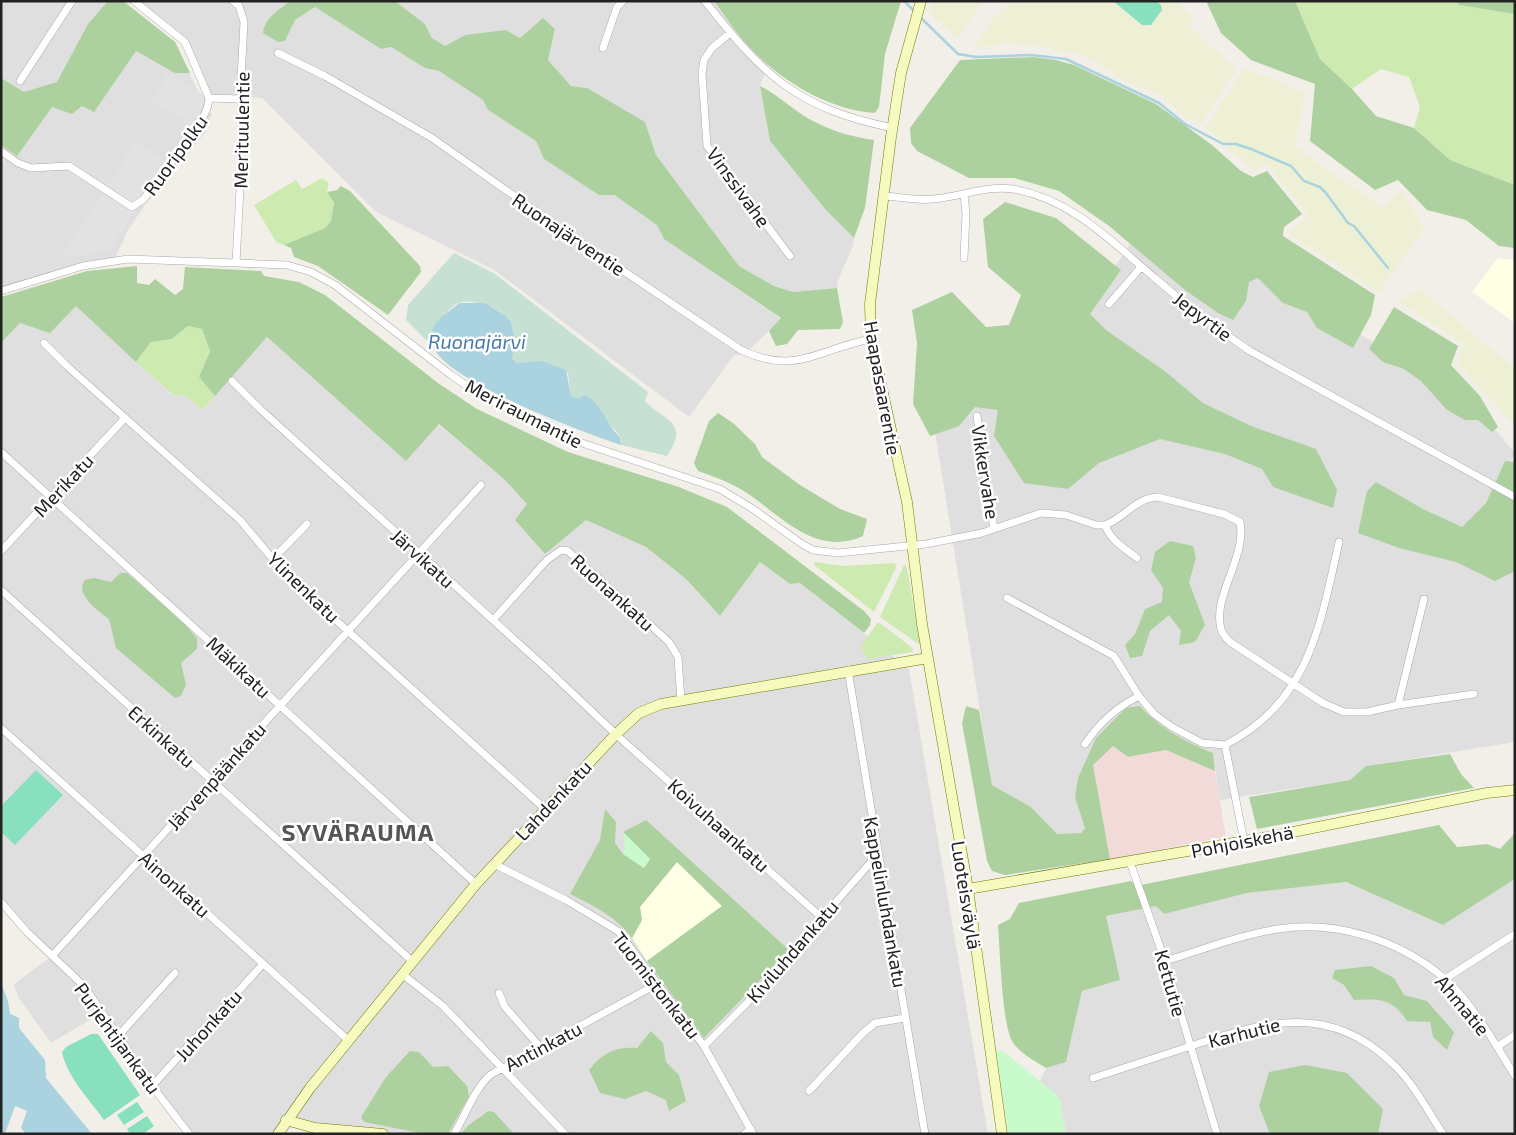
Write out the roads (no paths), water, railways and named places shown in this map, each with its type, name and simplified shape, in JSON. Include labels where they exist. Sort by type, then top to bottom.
[{"type":"main road","name":"Haapasaarentie","points":[[921,1],[907,46],[893,128],[870,304],[871,339],[907,502],[911,546],[928,658]]},
{"type":"main road","name":"Lahdenkatu","points":[[278,1134],[286,1120],[348,1040],[476,884],[545,808],[616,734],[639,713],[662,704],[681,700],[848,670],[928,658]]},
{"type":"main road","name":"Luoteisväylä","points":[[928,658],[968,889],[1002,1134]]},
{"type":"main road","name":"Pohjoiskehä","points":[[968,889],[1130,862],[1515,790]]},
{"type":"main road","points":[[286,1120],[315,1128],[383,1134]]},
{"type":"street","points":[[20,81],[72,1]]},
{"type":"street","points":[[134,1],[185,42],[209,98],[241,99]]},
{"type":"street","name":"Merituulentie","points":[[234,1],[243,14],[244,22],[241,171],[236,263]]},
{"type":"street","points":[[603,48],[616,7],[623,1]]},
{"type":"street","points":[[705,1],[730,33],[768,74],[796,93],[850,117],[893,128]]},
{"type":"street","name":"Vinssivahe","points":[[730,33],[712,48],[704,60],[702,80],[707,146],[790,256]]},
{"type":"street","name":"Ruonajärventie","points":[[278,53],[325,76],[432,138],[564,231],[741,350],[775,362],[790,362],[871,339]]},
{"type":"street","name":"Ruoripolku","points":[[1,151],[18,163],[31,168],[69,166],[132,207],[144,199],[195,131],[209,107],[209,98]]},
{"type":"street","name":"Jepyrtie","points":[[884,196],[930,200],[994,189],[1012,189],[1049,200],[1099,229],[1141,267],[1216,329],[1250,351],[1515,497]]},
{"type":"street","points":[[964,195],[966,213],[964,258]]},
{"type":"street","name":"Meriraumantie","points":[[1,291],[84,266],[128,259],[287,265],[312,272],[364,305],[444,370],[483,397],[570,438],[720,489],[742,501],[813,550],[838,553],[911,546],[962,538],[1041,513],[1066,515],[1096,525],[1105,525]]},
{"type":"street","points":[[1109,304],[1141,267]]},
{"type":"street","name":"Ylinenkatu","points":[[44,343],[124,418],[152,440],[240,520],[287,576],[545,808]]},
{"type":"street","name":"Järvikatu","points":[[232,381],[260,409],[616,734]]},
{"type":"street","name":"Vikkervahe","points":[[977,416],[994,528]]},
{"type":"street","name":"Merikatu","points":[[1,551],[124,418]]},
{"type":"street","name":"Mäkikatu","points":[[1,452],[476,884]]},
{"type":"street","name":"Järvenpäänkatu","points":[[52,956],[481,485]]},
{"type":"street","points":[[1138,558],[1116,542],[1108,534],[1105,525],[1117,520],[1136,502],[1158,497],[1224,514],[1240,522],[1241,540],[1222,607],[1221,631],[1230,642],[1323,703],[1344,712],[1368,712],[1398,705],[1474,694]]},
{"type":"street","points":[[273,559],[307,524]]},
{"type":"street","points":[[1007,598],[1114,656],[1139,696],[1154,714],[1191,738],[1213,746],[1225,745],[1247,734],[1285,696],[1307,662],[1315,641],[1340,542]]},
{"type":"street","name":"Ruonankatu","points":[[493,620],[553,554],[561,550],[568,551],[669,642],[678,657],[681,700]]},
{"type":"street","name":"Erkinkatu","points":[[1,590],[412,961]]},
{"type":"street","points":[[1398,705],[1424,599]]},
{"type":"street","name":"Kappelinluhdankatu","points":[[848,670],[925,1134]]},
{"type":"street","points":[[1085,744],[1097,726],[1109,715],[1121,705],[1139,696]]},
{"type":"street","name":"Ainonkatu","points":[[1,728],[348,1040]]},
{"type":"street","name":"Koivuhaankatu","points":[[616,734],[821,917]]},
{"type":"street","points":[[1225,745],[1244,841]]},
{"type":"street","name":"Kiviluhdankatu","points":[[704,1046],[747,1003],[878,854]]},
{"type":"street","name":"Kettutie","points":[[1130,862],[1166,961],[1217,1134]]},
{"type":"street","name":"Tuomistonkatu","points":[[494,864],[566,900],[614,927],[704,1046],[752,1131]]},
{"type":"street","name":"Purjehtijankatu","points":[[1,902],[27,932],[84,986],[152,1086],[189,1134]]},
{"type":"street","name":"Ahmatie","points":[[1166,961],[1278,929],[1320,927],[1342,929],[1375,939],[1405,952],[1445,978],[1497,1047],[1515,1076]]},
{"type":"street","points":[[1445,978],[1515,934]]},
{"type":"street","name":"Juhonkatu","points":[[152,1086],[263,964]]},
{"type":"street","points":[[119,1035],[176,973]]},
{"type":"street","points":[[402,974],[443,1006],[565,1134]]},
{"type":"street","name":"Antinkatu","points":[[454,1134],[469,1110],[477,1090],[490,1074],[657,984]]},
{"type":"street","points":[[499,993],[505,1007],[541,1048]]},
{"type":"street","points":[[809,1091],[862,1033],[875,1023],[905,1018]]},
{"type":"street","name":"Karhutie","points":[[1093,1078],[1267,1023],[1290,1021],[1316,1022],[1337,1027],[1361,1039],[1394,1064],[1443,1134]]},
{"type":"street","points":[[1497,1047],[1515,1035]]},
{"type":"street","points":[[744,1134],[752,1131]]},
{"type":"water","name":"Ruonajärvi","points":[[459,303],[485,303],[506,316],[511,322],[516,343],[512,358],[516,363],[542,361],[566,370],[571,396],[579,399],[585,395],[596,403],[611,427],[620,437],[621,445],[520,405],[466,377],[446,363],[433,347],[433,329],[439,320]]},
{"type":"water","points":[[1,983],[8,1001],[10,1014],[19,1018],[19,1028],[45,1060],[46,1078],[92,1134],[26,1134],[21,1128],[27,1111],[15,1106],[5,1134],[1,1134]]},
{"type":"waterway","points":[[904,1],[915,12]]},
{"type":"waterway","points":[[919,16],[958,54],[976,57],[1031,55],[1066,59],[1159,103],[1185,124],[1223,144],[1236,144],[1291,166],[1304,181],[1320,187],[1326,193],[1348,223],[1354,226],[1388,268]]},
{"type":"district","name":"SYVÄRAUMA","points":[[358,831]]}]
